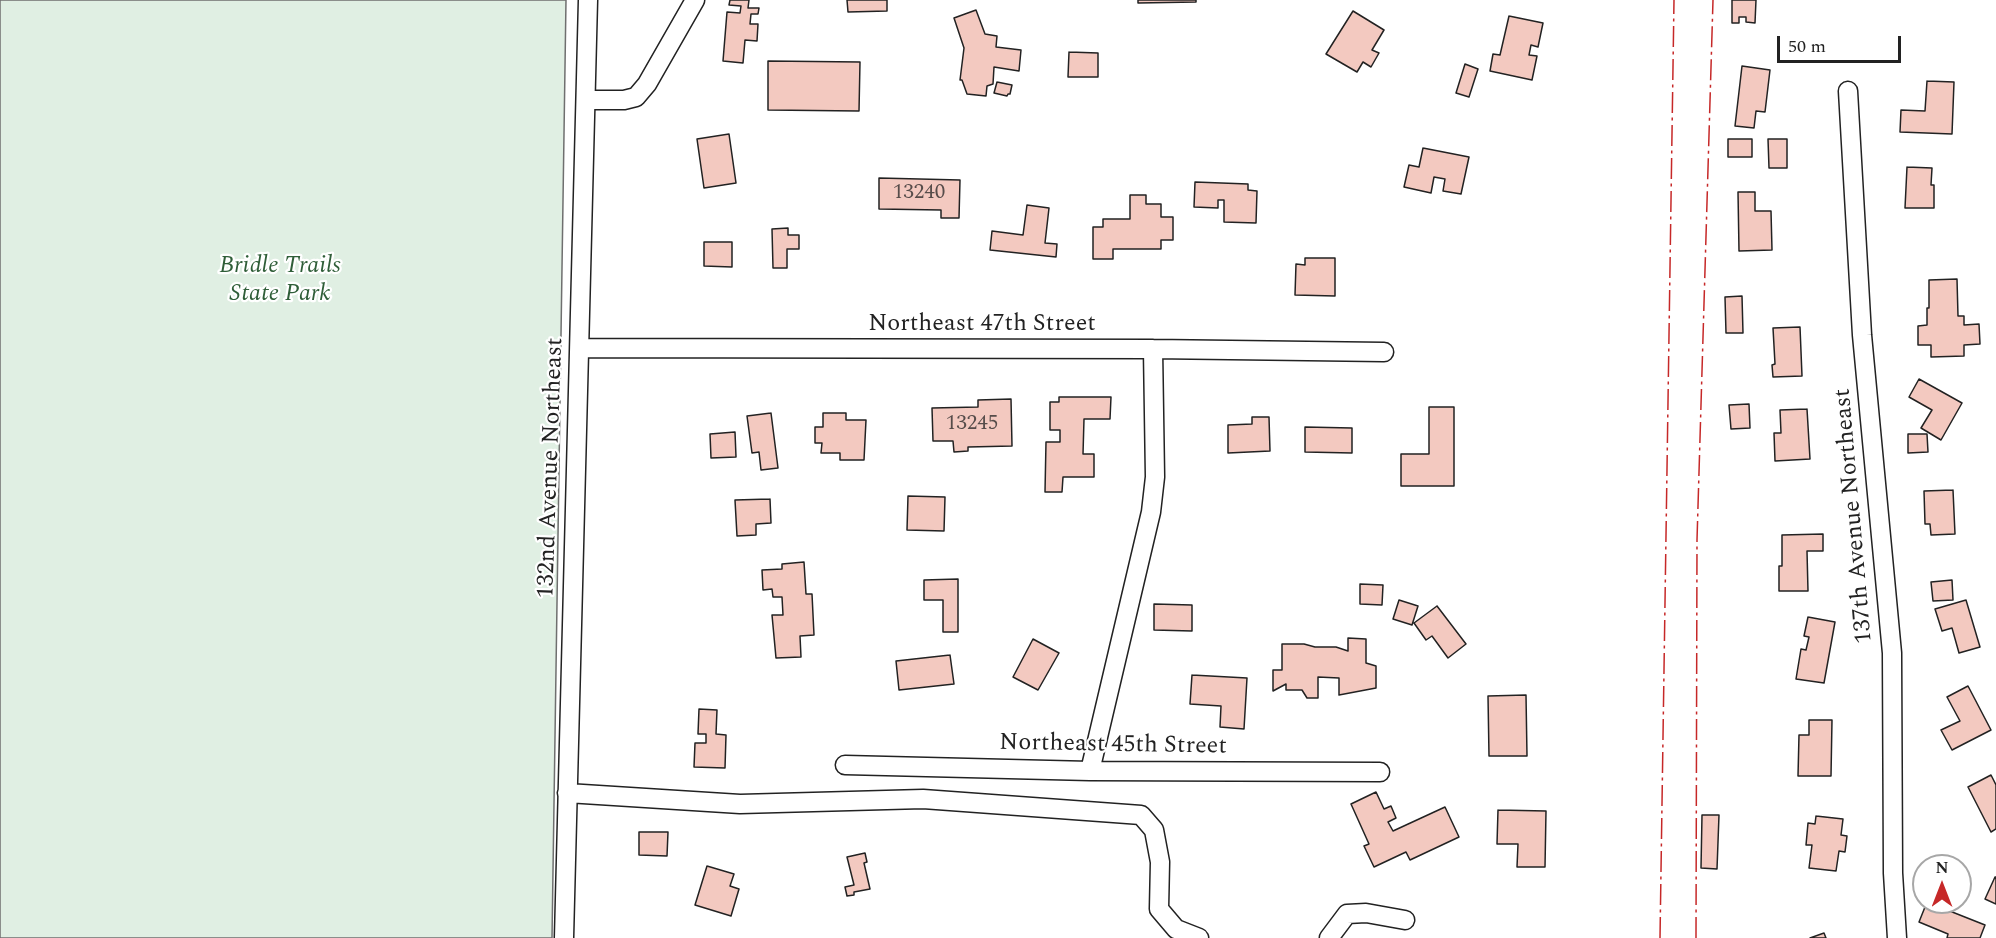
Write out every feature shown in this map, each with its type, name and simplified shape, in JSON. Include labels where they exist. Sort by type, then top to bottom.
[{"type":"street","name":"132nd Avenue Northeast","points":[[564,938],[588,0]]},
{"type":"street","points":[[586,100],[624,100],[636,97],[647,84],[694,0]]},
{"type":"street","name":"137th Avenue Northeast","points":[[1848,91],[1862,335],[1892,653],[1895,938]]},
{"type":"street","name":"Northeast 47th Street","points":[[580,348],[1384,352]]},
{"type":"street","points":[[1090,771],[1151,512],[1155,477],[1153,350]]},
{"type":"street","name":"Northeast 45th Street","points":[[845,765],[1090,771],[1380,772]]},
{"type":"street","points":[[567,793],[740,804],[923,799],[1140,815],[1154,830],[1160,862],[1159,909],[1176,929],[1199,938]]},
{"type":"street","points":[[1329,938],[1347,914],[1366,913],[1405,920]]},
{"type":"green space","name":"Bridle Trails State Park","points":[[0,0],[566,0],[552,938],[0,938]]},
{"type":"building","points":[[730,0],[749,0],[748,8],[759,8],[758,14],[751,14],[750,24],[758,24],[757,41],[745,40],[743,63],[723,61],[727,12],[740,13],[741,6],[729,5]]},
{"type":"building","points":[[847,0],[887,0],[887,11],[848,12]]},
{"type":"building","points":[[1138,0],[1196,0],[1196,2],[1138,3]]},
{"type":"building","points":[[1732,0],[1756,0],[1755,23],[1746,22],[1746,17],[1739,17],[1739,23],[1732,23]]},
{"type":"building","points":[[976,10],[985,34],[997,36],[996,47],[1021,50],[1019,71],[994,67],[993,84],[987,86],[986,96],[967,94],[960,80],[964,48],[954,18]]},
{"type":"building","points":[[1353,11],[1384,30],[1372,50],[1379,53],[1371,67],[1363,62],[1357,72],[1326,54]]},
{"type":"building","points":[[1509,16],[1543,23],[1538,47],[1531,45],[1529,55],[1537,56],[1532,80],[1490,71],[1493,54],[1500,55]]},
{"type":"building","points":[[1069,52],[1098,53],[1098,77],[1068,77]]},
{"type":"building","points":[[768,61],[860,62],[859,111],[768,110]]},
{"type":"building","points":[[1465,64],[1478,69],[1469,97],[1456,93]]},
{"type":"building","points":[[1742,66],[1770,70],[1765,112],[1756,111],[1754,128],[1735,126]]},
{"type":"building","points":[[1927,81],[1954,82],[1952,134],[1900,132],[1901,110],[1925,111]]},
{"type":"building","points":[[997,82],[1012,85],[1010,94],[1007,96],[994,93]]},
{"type":"building","points":[[729,134],[736,183],[704,188],[697,139]]},
{"type":"building","points":[[1728,139],[1752,139],[1752,157],[1728,157]]},
{"type":"building","points":[[1768,139],[1787,139],[1787,168],[1769,168]]},
{"type":"building","points":[[1423,148],[1469,157],[1461,194],[1443,191],[1445,179],[1434,177],[1431,193],[1404,187],[1409,165],[1419,167]]},
{"type":"building","points":[[1907,167],[1932,168],[1931,185],[1934,185],[1934,208],[1905,208]]},
{"type":"building","points":[[879,178],[960,180],[959,218],[941,218],[941,210],[879,209]]},
{"type":"building","points":[[1195,182],[1248,184],[1248,190],[1257,191],[1256,223],[1224,222],[1224,200],[1218,200],[1218,208],[1194,207]]},
{"type":"building","points":[[1738,192],[1755,192],[1755,211],[1771,211],[1772,250],[1739,251]]},
{"type":"building","points":[[1130,195],[1146,195],[1146,204],[1161,204],[1161,217],[1173,217],[1173,240],[1161,240],[1161,249],[1113,249],[1113,259],[1093,259],[1093,227],[1103,227],[1103,219],[1130,219]]},
{"type":"building","points":[[1027,205],[1049,208],[1045,243],[1057,244],[1056,257],[990,250],[992,231],[1023,235]]},
{"type":"building","points":[[788,228],[788,235],[799,235],[799,249],[787,249],[787,268],[773,268],[772,229]]},
{"type":"building","points":[[704,242],[732,242],[732,267],[704,266]]},
{"type":"building","points":[[1305,258],[1335,258],[1335,296],[1295,295],[1296,264],[1305,265]]},
{"type":"building","points":[[1957,279],[1958,316],[1964,316],[1964,325],[1979,324],[1980,344],[1964,345],[1964,356],[1931,357],[1931,345],[1918,345],[1918,326],[1927,325],[1929,280]]},
{"type":"building","points":[[1742,296],[1743,333],[1726,333],[1725,297]]},
{"type":"building","points":[[1800,327],[1802,376],[1773,377],[1772,365],[1775,364],[1773,328]]},
{"type":"building","points":[[1919,379],[1962,403],[1941,440],[1921,428],[1932,410],[1909,397]]},
{"type":"building","points":[[1059,397],[1111,397],[1110,419],[1084,419],[1083,454],[1094,454],[1094,477],[1063,477],[1062,492],[1045,492],[1046,442],[1060,442],[1060,430],[1050,430],[1050,402],[1059,402]]},
{"type":"building","points":[[1011,399],[1012,446],[968,447],[968,451],[954,452],[953,441],[933,441],[932,408],[978,407],[978,400]]},
{"type":"building","points":[[1749,404],[1750,428],[1731,429],[1729,405]]},
{"type":"building","points":[[1429,407],[1454,407],[1454,486],[1401,486],[1401,454],[1429,454]]},
{"type":"building","points":[[1807,409],[1810,459],[1775,461],[1774,433],[1781,433],[1780,410]]},
{"type":"building","points":[[771,413],[778,468],[761,470],[759,452],[752,453],[747,416]]},
{"type":"building","points":[[823,413],[846,413],[846,420],[866,420],[864,460],[840,460],[840,453],[821,453],[822,443],[815,443],[815,427],[823,427]]},
{"type":"building","points":[[1252,417],[1269,417],[1270,451],[1228,453],[1228,425],[1252,424]]},
{"type":"building","points":[[1305,427],[1352,428],[1352,453],[1305,452]]},
{"type":"building","points":[[735,432],[736,457],[711,458],[710,434]]},
{"type":"building","points":[[1908,434],[1927,434],[1928,452],[1908,453]]},
{"type":"building","points":[[1953,490],[1955,534],[1931,535],[1930,524],[1925,524],[1924,491]]},
{"type":"building","points":[[908,496],[945,497],[944,531],[907,530]]},
{"type":"building","points":[[770,499],[771,523],[756,524],[756,535],[737,536],[735,500]]},
{"type":"building","points":[[1823,534],[1823,551],[1807,551],[1808,591],[1779,591],[1782,535]]},
{"type":"building","points":[[804,562],[806,594],[812,594],[814,635],[800,636],[801,657],[776,658],[772,615],[783,615],[782,597],[773,597],[772,589],[763,590],[762,570],[782,569],[782,564]]},
{"type":"building","points":[[958,579],[958,632],[943,632],[943,600],[924,600],[924,580]]},
{"type":"building","points":[[1952,580],[1953,600],[1933,601],[1931,582]]},
{"type":"building","points":[[1360,584],[1383,585],[1382,605],[1360,604]]},
{"type":"building","points":[[1399,600],[1418,606],[1412,625],[1393,619]]},
{"type":"building","points":[[1966,600],[1980,647],[1959,653],[1952,628],[1942,631],[1935,609]]},
{"type":"building","points":[[1154,604],[1192,605],[1192,631],[1154,630]]},
{"type":"building","points":[[1437,606],[1466,644],[1448,658],[1432,636],[1426,640],[1414,623]]},
{"type":"building","points":[[1808,617],[1835,622],[1824,683],[1796,679],[1801,649],[1806,650],[1809,637],[1804,636]]},
{"type":"building","points":[[1348,638],[1366,639],[1366,663],[1376,666],[1376,688],[1339,695],[1339,678],[1318,677],[1318,698],[1307,698],[1302,690],[1286,690],[1286,684],[1273,691],[1273,670],[1282,670],[1282,644],[1336,647],[1348,651]]},
{"type":"building","points":[[1033,639],[1059,653],[1038,690],[1013,677]]},
{"type":"building","points":[[950,655],[954,684],[899,690],[896,661]]},
{"type":"building","points":[[1192,675],[1247,678],[1244,729],[1220,727],[1221,706],[1190,704]]},
{"type":"building","points":[[1968,686],[1991,730],[1952,750],[1941,730],[1960,721],[1947,697]]},
{"type":"building","points":[[1526,695],[1527,756],[1489,756],[1488,696]]},
{"type":"building","points":[[699,709],[717,710],[716,734],[726,735],[725,768],[694,767],[695,743],[706,743],[706,734],[698,734]]},
{"type":"building","points":[[1809,720],[1832,720],[1831,776],[1798,776],[1799,735],[1809,735]]},
{"type":"building","points":[[1991,775],[1996,785],[1996,829],[1991,832],[1968,787]]},
{"type":"building","points":[[1376,792],[1384,809],[1391,806],[1396,818],[1388,822],[1393,831],[1445,807],[1459,837],[1410,860],[1406,852],[1374,867],[1364,846],[1369,844],[1351,804]]},
{"type":"building","points":[[1498,810],[1546,811],[1545,867],[1517,867],[1518,844],[1497,844]]},
{"type":"building","points":[[1702,815],[1719,815],[1717,869],[1701,868]]},
{"type":"building","points":[[1816,816],[1843,819],[1841,835],[1847,836],[1845,852],[1839,851],[1836,871],[1809,868],[1812,845],[1806,845],[1808,823],[1815,824]]},
{"type":"building","points":[[639,832],[668,832],[667,856],[639,855]]},
{"type":"building","points":[[865,853],[867,862],[864,863],[870,889],[847,896],[845,887],[854,885],[847,857]]},
{"type":"building","points":[[707,866],[734,874],[730,886],[739,889],[731,916],[695,905]]},
{"type":"building","points":[[1996,877],[1996,904],[1985,899]]},
{"type":"building","points":[[1922,914],[1957,914],[1985,925],[1980,938],[1947,938],[1948,934],[1919,922]]},
{"type":"building","points":[[1824,933],[1826,938],[1810,938]]},
{"type":"power","points":[[1660,938],[1674,0]]},
{"type":"power","points":[[1696,938],[1697,540],[1713,0]]}]
